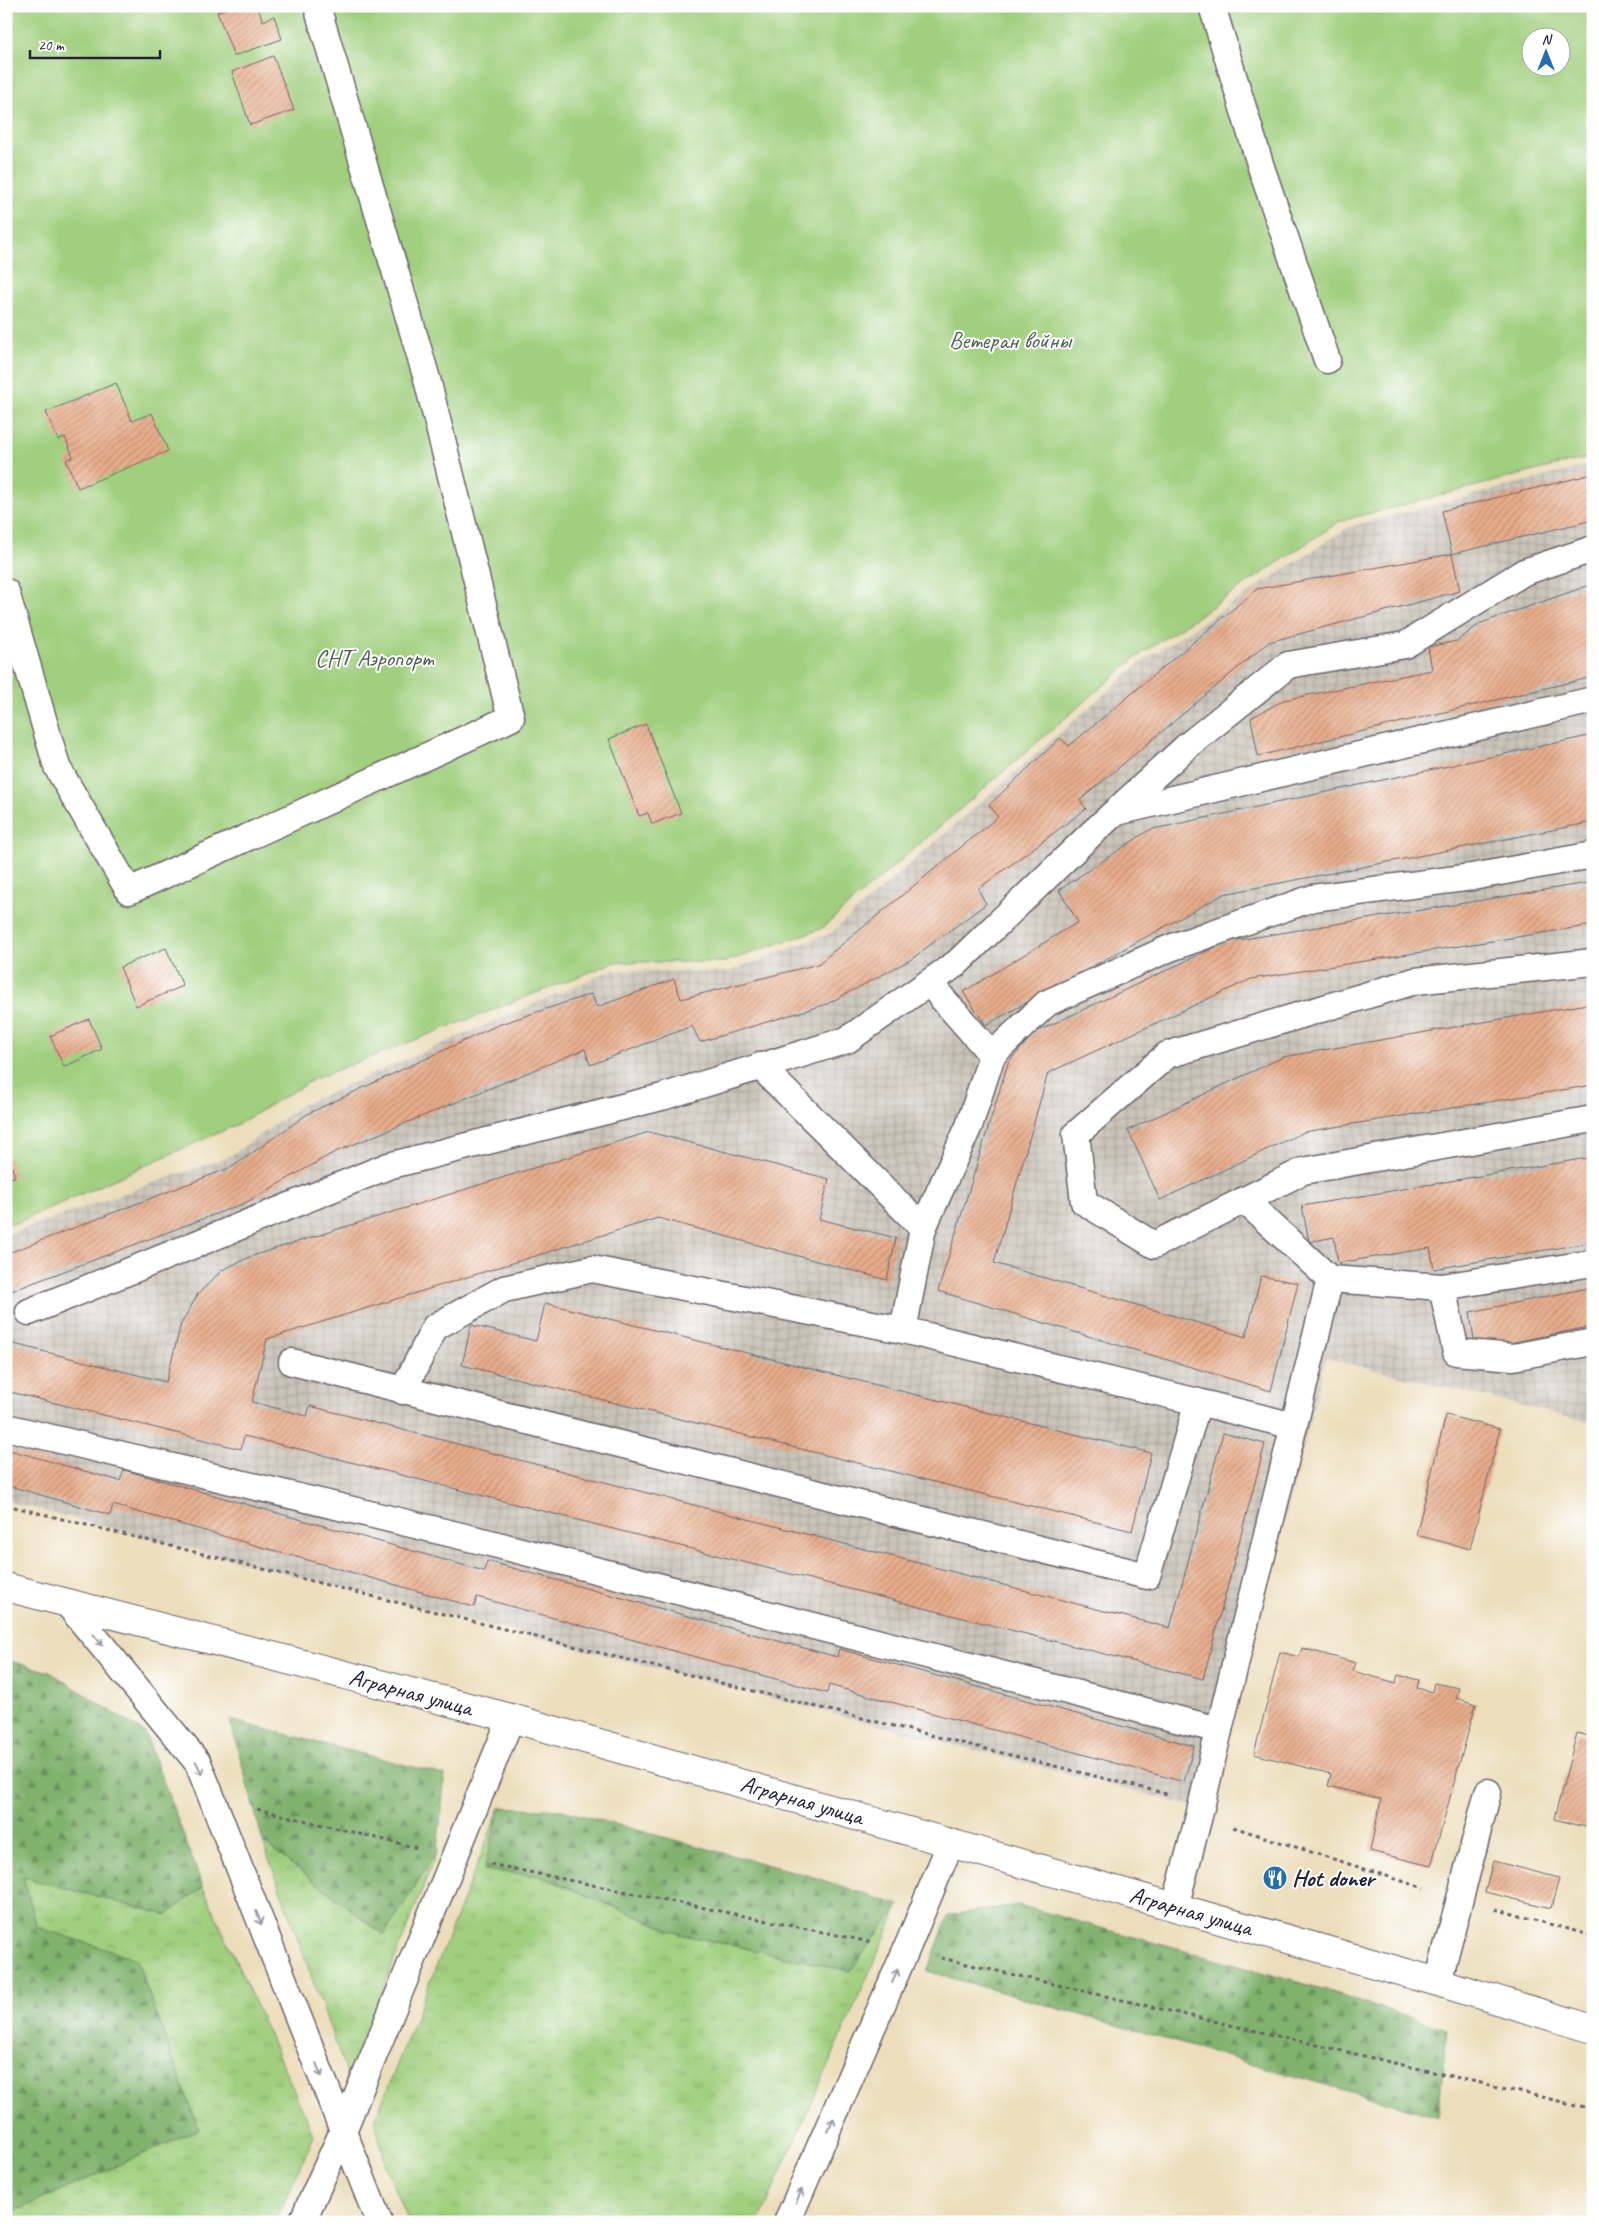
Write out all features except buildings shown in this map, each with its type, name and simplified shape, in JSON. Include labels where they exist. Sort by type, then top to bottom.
[{"type":"street","name":"Аграрная улица","points":[[6,1587],[511,1718],[951,1842],[1438,1982],[1593,2029]]},
{"type":"lane","points":[[6,592],[57,767],[129,891],[511,718],[427,379],[317,6]]},
{"type":"lane","points":[[1212,6],[1261,167],[1327,360]]},
{"type":"lane","points":[[29,1312],[388,1166],[662,1097],[847,1040],[957,963],[1114,813],[1186,748],[1288,665],[1405,645],[1524,572],[1593,550]]},
{"type":"lane","points":[[1114,813],[1593,700]]},
{"type":"lane","points":[[903,1330],[923,1228],[969,1126],[992,1055],[1047,1003],[1170,948],[1313,898],[1472,877],[1593,855]]},
{"type":"lane","points":[[1593,962],[1415,981],[1167,1055],[1076,1134],[1084,1202],[1154,1245],[1303,1171],[1593,1119]]},
{"type":"lane","points":[[929,983],[992,1055]]},
{"type":"lane","points":[[760,1066],[923,1228]]},
{"type":"lane","points":[[1244,1200],[1330,1279],[1442,1287],[1593,1263]]},
{"type":"lane","points":[[404,1391],[434,1327],[504,1289],[592,1269],[903,1330],[1294,1426]]},
{"type":"lane","points":[[1175,1907],[1330,1279]]},
{"type":"lane","points":[[1442,1287],[1456,1352],[1513,1356],[1593,1342]]},
{"type":"lane","points":[[292,1362],[1147,1576],[1198,1402]]},
{"type":"lane","points":[[6,1427],[486,1542],[1218,1730]]},
{"type":"lane","points":[[67,1603],[198,1763],[379,2222]]},
{"type":"lane","points":[[302,2222],[343,2131],[511,1718]]},
{"type":"lane","points":[[1438,1982],[1488,1792]]},
{"type":"lane","points":[[788,2222],[951,1842]]},
{"type":"path","points":[[6,1505],[1164,1791],[1199,1816],[1460,1899],[1593,1936]]},
{"type":"shaded area","points":[[1593,464],[1593,1423],[1326,1358],[1208,1810],[6,1501],[6,1235],[232,1155],[301,1105],[612,970],[727,972],[831,933],[1140,663],[1349,527]]},
{"type":"green space","points":[[6,6],[1593,6],[1593,456],[1340,521],[1135,658],[821,929],[725,962],[616,962],[314,1079],[238,1124],[16,1223],[6,1223]]},
{"type":"green space","points":[[6,1660],[50,1672],[145,1733],[203,1887],[167,1915],[23,1877],[37,1927],[136,1959],[199,2129],[6,2215],[6,1797],[10,1783],[6,1783]]},
{"type":"green space","points":[[230,1720],[445,1775],[437,1851],[384,1935],[263,1842]]},
{"type":"green space","points":[[500,1807],[485,1870],[540,1876],[680,1934],[850,1971],[899,1905],[759,2222],[409,2222],[386,2166],[375,2120]]},
{"type":"green space","points":[[500,1807],[562,1810],[810,1876],[899,1905],[850,1971],[680,1934],[540,1876],[484,1870]]},
{"type":"green space","points":[[263,1842],[384,1935],[437,1851],[360,2048],[347,2075]]},
{"type":"green space","points":[[23,1876],[167,1915],[203,1887],[314,2136],[275,2222],[6,2222],[6,2215],[199,2129],[136,1959],[37,1927]]},
{"type":"green space","points":[[1018,1905],[1326,1990],[1447,2029],[1438,2117],[927,1971],[949,1915]]},
{"type":"place","name":"Hot doner","points":[[1275,1878]]},
{"type":"park label","name":"Ветеран войны","points":[[1010,340]]},
{"type":"park label","name":"СНТ Аэропорт","points":[[374,658]]}]
